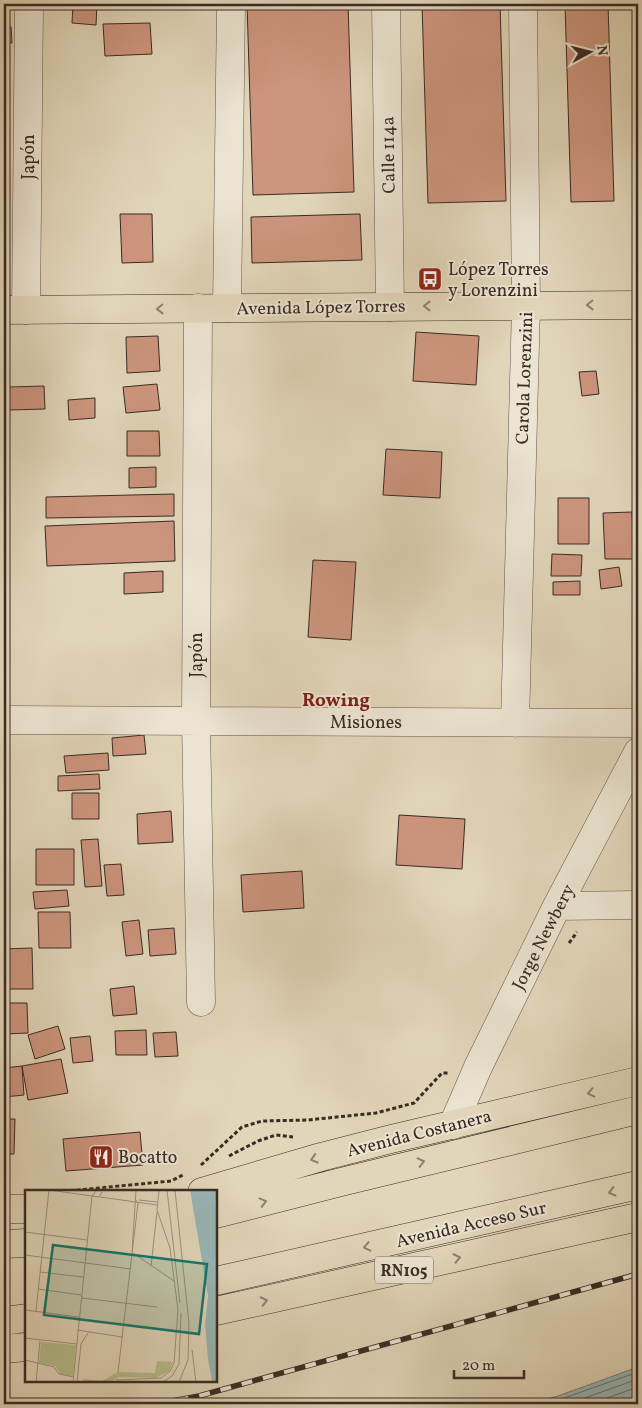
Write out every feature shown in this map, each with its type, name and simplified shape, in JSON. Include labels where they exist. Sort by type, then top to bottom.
[{"type":"main road","name":"Avenida López Torres","points":[[15,310],[638,305]]},
{"type":"main road","name":"Avenida Costanera","points":[[196,1177],[321,1157],[638,1082]]},
{"type":"main road","name":"Avenida Costanera","points":[[218,1213],[638,1110]]},
{"type":"main road","name":"Avenida Acceso Sur","points":[[218,1281],[638,1185]]},
{"type":"main road","points":[[4,1209],[25,1208]]},
{"type":"main road","name":"Avenida Acceso Sur","points":[[218,1312],[638,1217]]},
{"type":"main road","points":[[4,1244],[25,1243]]},
{"type":"main road","points":[[4,1321],[25,1318]]},
{"type":"main road","points":[[4,1349],[25,1346]]},
{"type":"street","name":"Japón","points":[[15,310],[29,4]]},
{"type":"street","points":[[228,308],[231,4]]},
{"type":"street","name":"Calle 114a","points":[[386,4],[390,307]]},
{"type":"street","name":"Carola Lorenzini","points":[[515,722],[526,306],[523,4]]},
{"type":"street","name":"Japón","points":[[198,308],[196,721],[201,1002]]},
{"type":"street","name":"Misiones","points":[[4,720],[638,723]]},
{"type":"street","name":"Jorge Newbery","points":[[453,1125],[478,1067],[557,906],[638,752]]},
{"type":"street","points":[[557,906],[638,905]]},
{"type":"path","points":[[565,948],[591,912],[601,906]]},
{"type":"path","points":[[78,1190],[196,1177],[242,1127],[262,1121],[308,1120],[376,1113],[414,1103],[442,1074],[478,1067]]},
{"type":"water","points":[[638,1367],[638,1404],[528,1404],[558,1396]]},
{"type":"building","points":[[73,4],[97,4],[96,25],[72,23]]},
{"type":"building","points":[[247,4],[348,4],[354,192],[253,195]]},
{"type":"building","points":[[422,4],[500,4],[506,201],[428,203]]},
{"type":"building","points":[[565,4],[608,4],[614,201],[571,202]]},
{"type":"building","points":[[150,23],[152,54],[105,56],[103,24]]},
{"type":"building","points":[[4,27],[11,27],[12,43],[4,43]]},
{"type":"building","points":[[120,214],[152,214],[153,262],[122,263]]},
{"type":"building","points":[[360,214],[362,260],[252,263],[251,217]]},
{"type":"building","points":[[416,332],[479,336],[476,385],[413,381]]},
{"type":"building","points":[[158,336],[160,371],[127,373],[126,337]]},
{"type":"building","points":[[596,371],[599,394],[582,396],[579,372]]},
{"type":"building","points":[[157,384],[160,410],[126,413],[123,387]]},
{"type":"building","points":[[44,386],[45,409],[9,410],[9,387]]},
{"type":"building","points":[[95,398],[95,418],[69,420],[68,400]]},
{"type":"building","points":[[127,431],[159,431],[160,456],[127,456]]},
{"type":"building","points":[[386,449],[442,452],[440,498],[383,495]]},
{"type":"building","points":[[156,467],[156,487],[129,488],[129,468]]},
{"type":"building","points":[[174,494],[174,516],[46,518],[46,497]]},
{"type":"building","points":[[558,498],[589,498],[589,544],[558,544]]},
{"type":"building","points":[[632,512],[634,559],[605,559],[603,513]]},
{"type":"building","points":[[174,521],[175,561],[47,566],[45,526]]},
{"type":"building","points":[[552,554],[582,555],[581,576],[551,576]]},
{"type":"building","points":[[313,560],[356,562],[351,640],[308,637]]},
{"type":"building","points":[[619,567],[622,586],[601,589],[599,570]]},
{"type":"building","points":[[163,571],[163,592],[124,594],[124,573]]},
{"type":"building","points":[[580,581],[580,595],[553,595],[553,582]]},
{"type":"building","points":[[144,735],[146,754],[113,756],[112,738]]},
{"type":"building","points":[[108,753],[109,770],[66,773],[64,756]]},
{"type":"building","points":[[99,774],[100,789],[58,791],[58,776]]},
{"type":"building","points":[[72,793],[99,793],[99,819],[72,819]]},
{"type":"building","points":[[171,811],[173,842],[138,844],[137,814]]},
{"type":"building","points":[[399,815],[465,819],[462,869],[396,865]]},
{"type":"building","points":[[98,839],[102,886],[85,887],[81,840]]},
{"type":"building","points":[[36,849],[74,849],[74,885],[36,885]]},
{"type":"building","points":[[121,864],[124,895],[107,896],[104,865]]},
{"type":"building","points":[[302,871],[304,908],[243,912],[241,875]]},
{"type":"building","points":[[67,890],[69,906],[35,909],[33,892]]},
{"type":"building","points":[[38,912],[70,912],[71,948],[39,948]]},
{"type":"building","points":[[139,920],[143,954],[126,956],[122,922]]},
{"type":"building","points":[[174,928],[176,954],[150,956],[148,930]]},
{"type":"building","points":[[32,948],[33,989],[4,989],[4,949]]},
{"type":"building","points":[[134,986],[137,1014],[113,1016],[110,989]]},
{"type":"building","points":[[4,1003],[27,1003],[28,1033],[4,1034]]},
{"type":"building","points":[[58,1026],[65,1049],[35,1059],[28,1035]]},
{"type":"building","points":[[146,1030],[147,1055],[116,1055],[115,1031]]},
{"type":"building","points":[[176,1032],[178,1056],[155,1057],[153,1033]]},
{"type":"building","points":[[90,1036],[93,1061],[73,1063],[70,1038]]},
{"type":"building","points":[[61,1059],[68,1093],[28,1100],[22,1066]]},
{"type":"building","points":[[22,1066],[24,1095],[4,1097],[4,1068]]},
{"type":"building","points":[[4,1119],[15,1119],[14,1154],[4,1154]]},
{"type":"building","points":[[140,1132],[143,1165],[66,1171],[63,1139]]},
{"type":"railway","points":[[156,1404],[199,1396],[638,1274]]},
{"type":"place","name":"López Torres y Lorenzini","points":[[430,279]]},
{"type":"place","name":"Bocatto","points":[[101,1157]]},
{"type":"district","name":"Rowing","points":[[336,699]]}]
